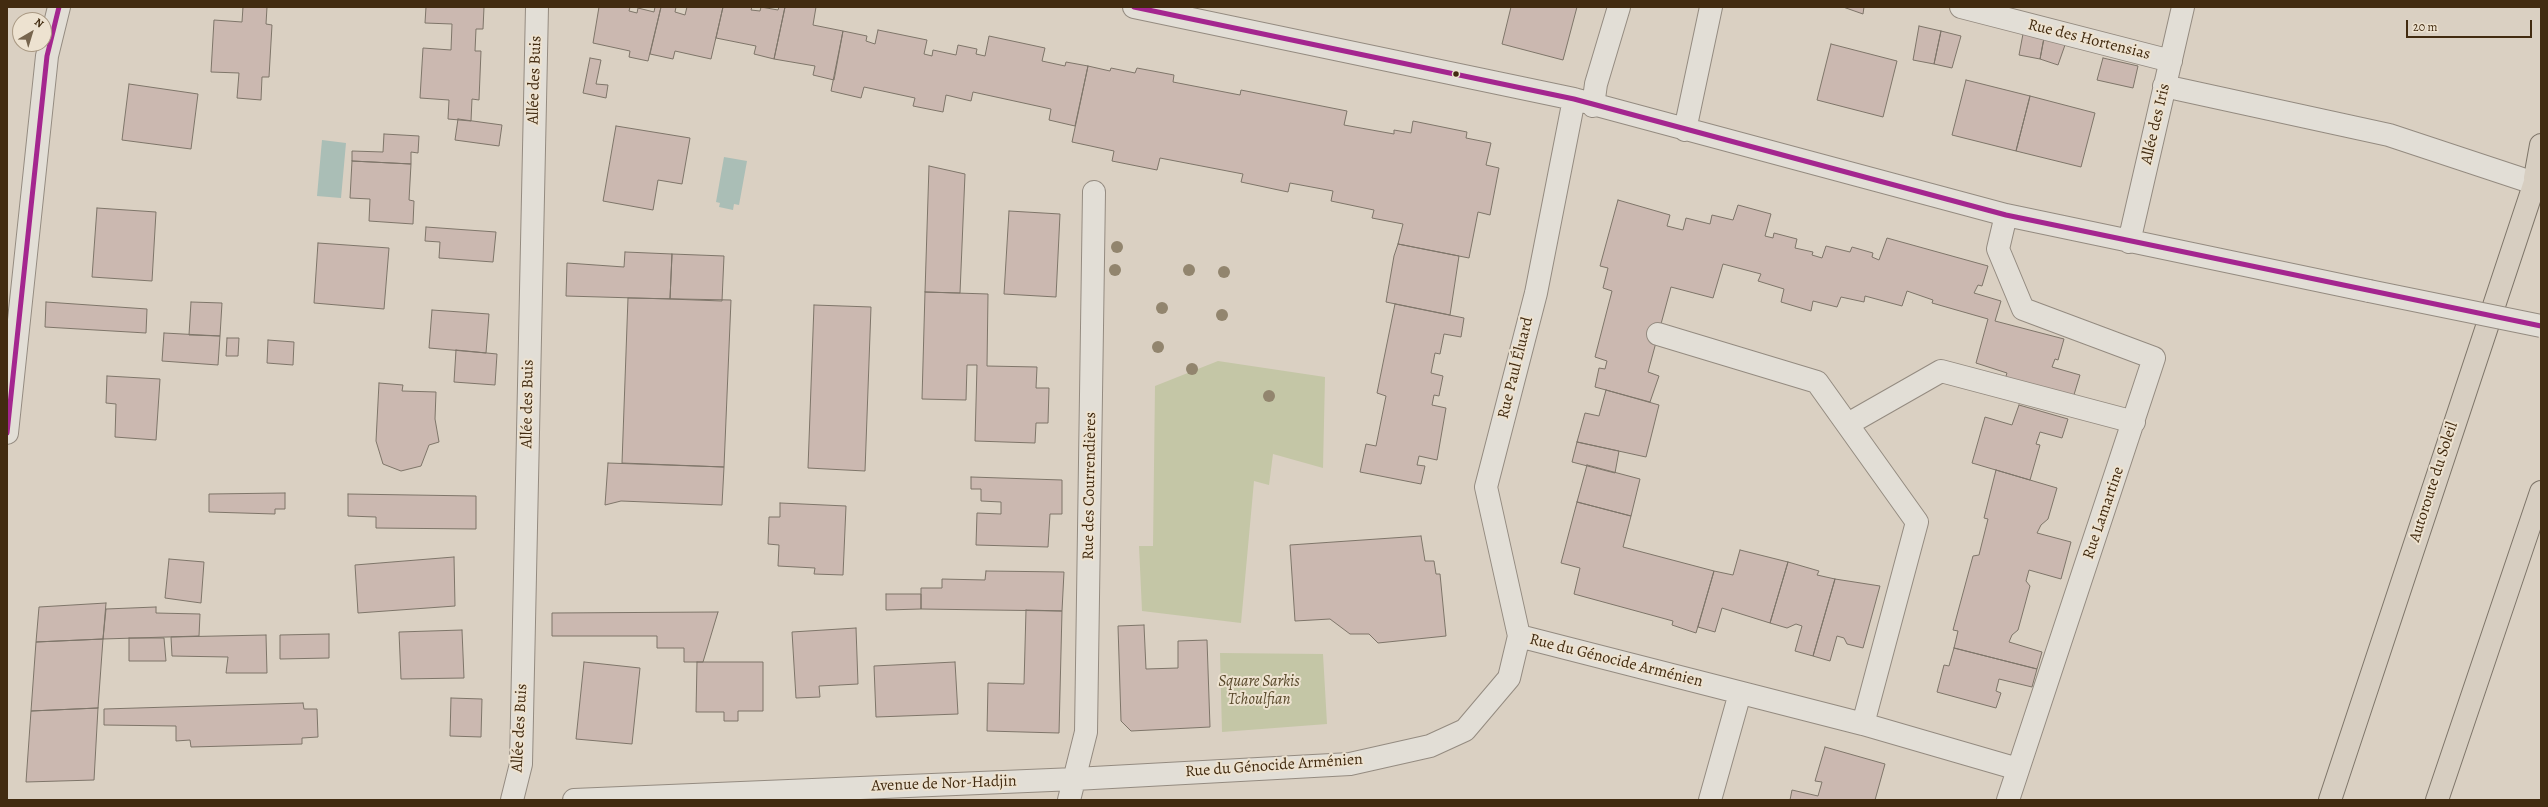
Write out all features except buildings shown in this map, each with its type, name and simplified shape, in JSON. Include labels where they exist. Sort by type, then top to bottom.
[{"type":"highway","name":"Autoroute du Soleil","points":[[2330,800],[2537,174],[2541,145]]},
{"type":"highway","points":[[2437,800],[2541,492]]},
{"type":"street","points":[[7,433],[47,56],[50,7]]},
{"type":"street","points":[[47,56],[59,7]]},
{"type":"street","name":"Allée des Buis","points":[[512,800],[521,764],[537,7]]},
{"type":"street","points":[[1134,7],[1583,102],[2006,215],[2129,242],[2541,326]]},
{"type":"street","name":"Rue Paul Éluard","points":[[1519,636],[1486,487],[1583,102],[1596,84],[1618,7]]},
{"type":"street","points":[[1685,130],[1711,7]]},
{"type":"street","name":"Rue des Hortensias","points":[[1961,7],[2171,61]]},
{"type":"street","name":"Allée des Iris","points":[[2129,242],[2164,86],[2184,7]]},
{"type":"street","points":[[2164,86],[2389,134],[2537,174]]},
{"type":"street","name":"Rue des Courrendières","points":[[1069,800],[1086,732],[1094,192]]},
{"type":"street","name":"Rue Lamartine","points":[[2006,215],[1998,249],[2023,309],[2154,358],[2008,800]]},
{"type":"street","points":[[1658,334],[1817,382],[1917,522],[1863,724]]},
{"type":"street","points":[[1848,424],[1941,371],[2134,422]]},
{"type":"street","name":"Rue du Génocide Arménien","points":[[1074,779],[1350,764],[1430,746],[1465,730],[1485,708],[1509,678],[1519,636],[1863,724],[2018,769]]},
{"type":"street","points":[[1710,800],[1740,693]]},
{"type":"street","name":"Avenue de Nor-Hadjin","points":[[574,800],[1074,779]]},
{"type":"green space","points":[[1218,361],[1325,377],[1323,468],[1273,454],[1269,485],[1254,481],[1241,623],[1142,611],[1139,546],[1153,546],[1155,386]]},
{"type":"green space","name":"Square Sarkis Tchoulfian","points":[[1220,653],[1323,654],[1327,724],[1222,732]]},
{"type":"shaded area","points":[[322,140],[346,143],[341,198],[317,196]]},
{"type":"shaded area","points":[[724,157],[747,161],[739,205],[734,204],[733,210],[719,207],[720,203],[716,202]]},
{"type":"transit line","points":[[7,433],[47,56],[59,7]]},
{"type":"transit line","points":[[1134,7],[1574,99],[2006,215],[2541,326]]}]
